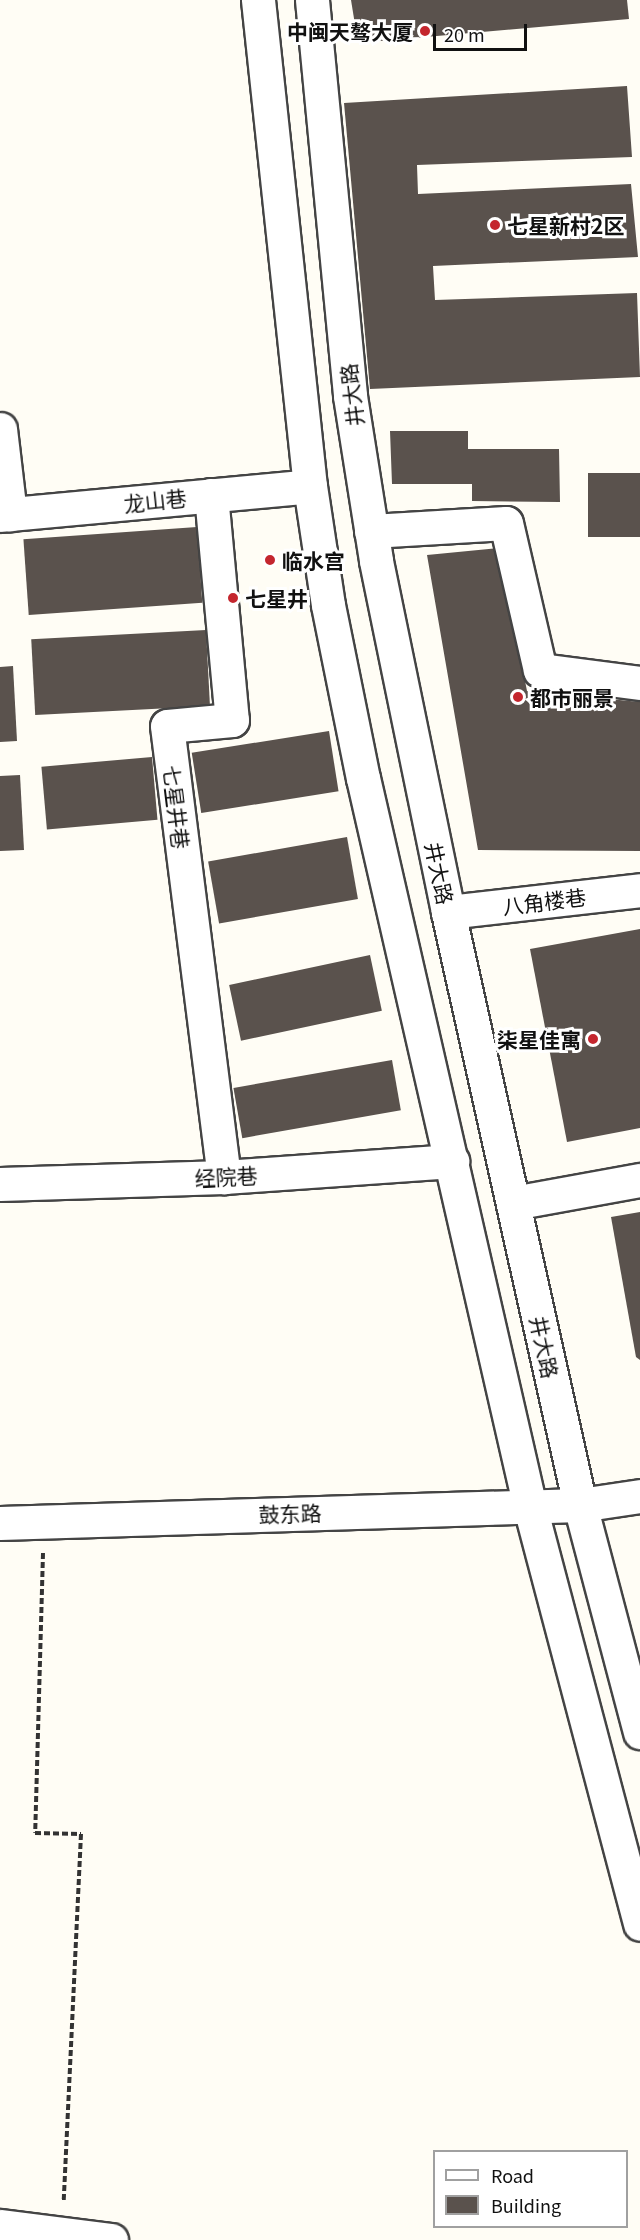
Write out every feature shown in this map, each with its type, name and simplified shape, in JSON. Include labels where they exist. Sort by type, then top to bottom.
[{"type":"street","points":[[258,0],[310,486],[328,605],[363,778],[530,1506],[640,1924]]},
{"type":"street","name":"井大路","points":[[312,0],[350,396],[371,531],[448,912],[580,1505],[640,1732]]},
{"type":"street","points":[[0,429],[5,515]]},
{"type":"street","name":"龙山巷","points":[[5,515],[310,486]]},
{"type":"street","name":"七星井巷","points":[[211,495],[232,720],[166,726],[224,1177]]},
{"type":"street","points":[[371,531],[506,523],[540,670],[640,683]]},
{"type":"street","name":"八角楼巷","points":[[448,912],[640,890]]},
{"type":"street","name":"经院巷","points":[[0,1184],[224,1177],[452,1161]]},
{"type":"street","points":[[513,1203],[640,1180]]},
{"type":"street","name":"鼓东路","points":[[0,1523],[580,1505],[640,1496]]},
{"type":"street","points":[[0,2226],[62,2232],[111,2240]]},
{"type":"path","points":[[44,1520],[35,1833],[81,1834],[62,2232]]},
{"type":"building","name":"中闽天骜大厦","points":[[351,0],[627,0],[629,19],[358,43]]},
{"type":"building","name":"七星新村2区","points":[[627,86],[632,157],[417,165],[418,194],[631,184],[638,257],[433,266],[435,300],[637,293],[640,377],[370,389],[344,103]]},
{"type":"building","points":[[390,431],[468,431],[468,449],[559,449],[560,502],[472,501],[472,484],[392,484]]},
{"type":"building","points":[[588,473],[640,473],[640,537],[588,537]]},
{"type":"building","points":[[197,527],[202,603],[29,615],[23,539]]},
{"type":"building","name":"都市丽景","points":[[499,548],[527,691],[640,702],[640,851],[478,850],[427,555]]},
{"type":"building","points":[[206,630],[210,706],[35,715],[31,639]]},
{"type":"building","points":[[13,666],[17,741],[0,742],[0,667]]},
{"type":"building","points":[[329,731],[339,791],[201,813],[192,753]]},
{"type":"building","points":[[152,757],[157,820],[47,829],[41,767]]},
{"type":"building","points":[[20,775],[24,850],[0,851],[0,776]]},
{"type":"building","points":[[347,837],[358,899],[219,924],[208,861]]},
{"type":"building","name":"柒星佳寓","points":[[640,929],[640,1128],[567,1142],[530,949]]},
{"type":"building","points":[[370,955],[382,1011],[241,1041],[229,985]]},
{"type":"building","points":[[392,1060],[401,1110],[242,1138],[233,1088]]},
{"type":"building","points":[[640,1212],[640,1360],[636,1357],[611,1217]]},
{"type":"place","name":"中闽天骜大厦","points":[[425,31]]},
{"type":"place","name":"七星新村2区","points":[[495,225]]},
{"type":"place","name":"临水宫","points":[[270,560]]},
{"type":"place","name":"七星井","points":[[233,598]]},
{"type":"place","name":"都市丽景","points":[[518,697]]},
{"type":"place","name":"柒星佳寓","points":[[593,1039]]}]
